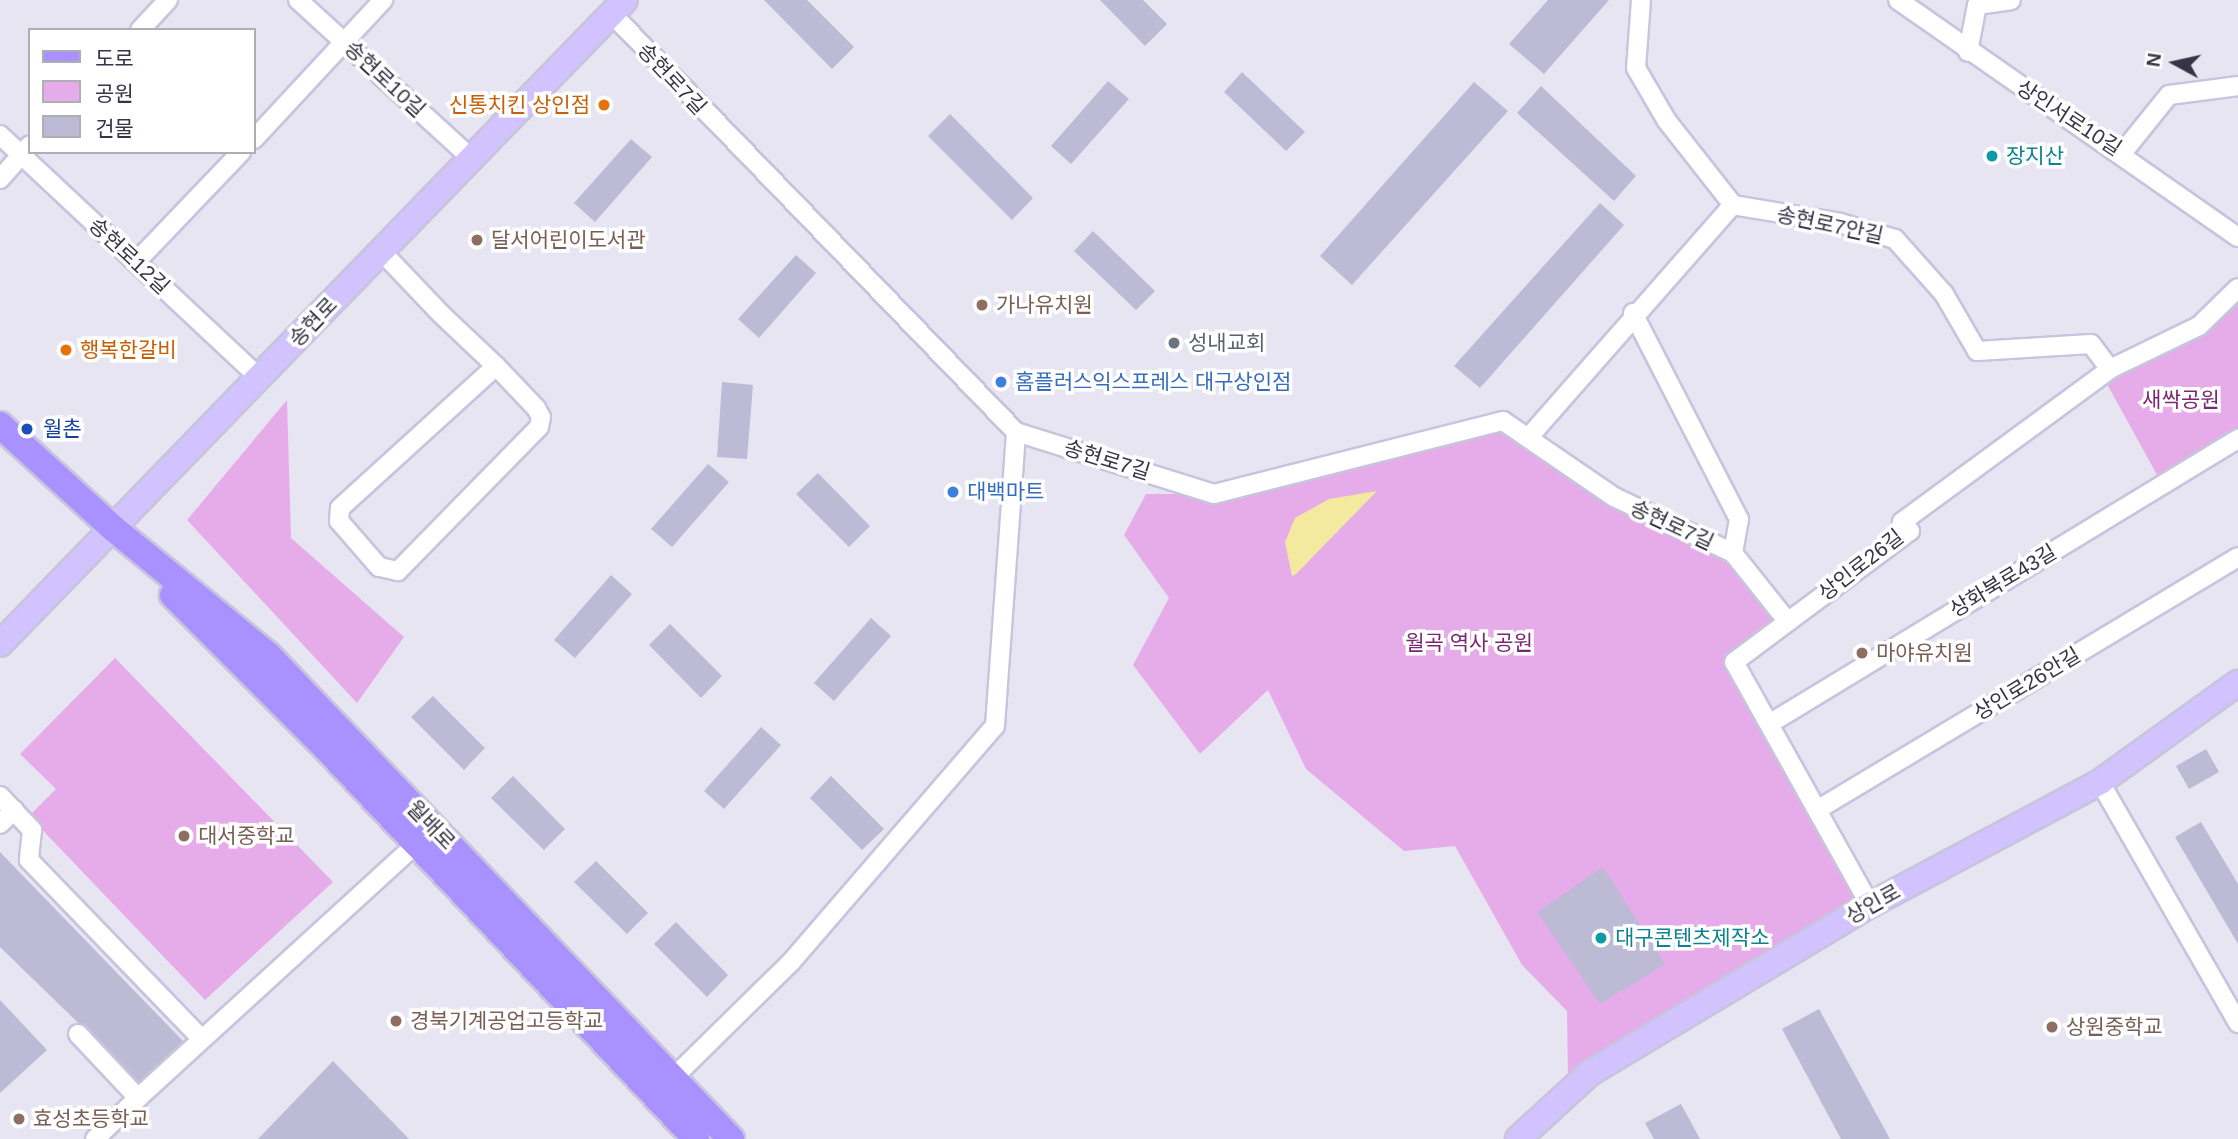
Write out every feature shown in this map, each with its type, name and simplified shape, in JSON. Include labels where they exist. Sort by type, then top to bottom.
[{"type":"main road","name":"송현로","points":[[0,644],[619,7]]},
{"type":"main road","name":"월배로","points":[[0,425],[114,528],[268,655],[732,1139]]},
{"type":"main road","name":"월배로","points":[[114,528],[696,1139]]},
{"type":"main road","name":"상인로","points":[[1518,1139],[1590,1073],[1870,905],[2100,782],[2238,683]]},
{"type":"street","points":[[142,28],[168,0]]},
{"type":"street","name":"송현로10길","points":[[298,0],[471,159]]},
{"type":"street","points":[[256,137],[383,0]]},
{"type":"street","points":[[1528,438],[1633,313],[1733,205],[1667,121],[1636,68],[1641,0]]},
{"type":"street","name":"상인서로10길","points":[[1898,0],[1968,52],[2123,152],[2238,237]]},
{"type":"street","points":[[1968,52],[1977,5],[2011,0]]},
{"type":"street","name":"송현로7길","points":[[619,7],[1016,432],[1214,494],[1503,421],[1614,498],[1733,553],[1787,622]]},
{"type":"street","points":[[2123,152],[2169,95],[2238,86]]},
{"type":"street","name":"송현로12길","points":[[0,135],[25,150]]},
{"type":"street","points":[[0,179],[25,150]]},
{"type":"street","name":"송현로12길","points":[[29,154],[136,262],[259,377]]},
{"type":"street","points":[[136,262],[239,154]]},
{"type":"street","name":"송현로7안길","points":[[1733,205],[1840,223],[1895,239],[1944,294],[1977,351],[2091,344],[2110,369]]},
{"type":"street","points":[[381,251],[496,366],[536,408],[539,426],[398,571],[389,572],[339,521],[340,508],[496,366]]},
{"type":"street","name":"상인로26길","points":[[1870,905],[1734,662],[1910,531],[1902,522],[2110,369],[2199,326],[2238,288]]},
{"type":"street","name":"송현로7길","points":[[1633,313],[1739,519],[1733,553]]},
{"type":"street","points":[[674,1077],[791,962],[995,726],[1016,432]]},
{"type":"street","name":"상화북로43길","points":[[1769,724],[2238,439]]},
{"type":"street","name":"상인로26안길","points":[[1817,810],[2238,557]]},
{"type":"street","points":[[2100,782],[2238,1023]]},
{"type":"street","points":[[0,796],[32,830],[29,860],[201,1038]]},
{"type":"street","points":[[0,824],[13,810]]},
{"type":"street","points":[[95,1139],[201,1038],[415,845]]},
{"type":"street","points":[[78,1034],[138,1098]]},
{"type":"green space","name":"새싹공원","points":[[2238,288],[2238,439],[2162,484],[2102,375],[2199,326]]},
{"type":"green space","points":[[287,400],[291,538],[404,637],[357,703],[187,520]]},
{"type":"green space","name":"월곡 역사 공원","points":[[1503,421],[1614,497],[1733,553],[1787,622],[1734,661],[1870,905],[1568,1077],[1567,1011],[1522,965],[1455,846],[1404,851],[1306,769],[1268,690],[1200,754],[1133,665],[1169,598],[1124,535],[1146,494],[1214,494]]},
{"type":"green space","points":[[115,658],[333,882],[205,1000],[29,816],[56,789],[20,754]]},
{"type":"shaded area","points":[[1377,491],[1292,576],[1285,542],[1295,518],[1329,499]]},
{"type":"building","points":[[764,0],[807,0],[854,47],[832,69]]},
{"type":"building","points":[[1100,0],[1143,0],[1167,24],[1145,46]]},
{"type":"building","points":[[1548,0],[1609,0],[1544,74],[1509,44]]},
{"type":"building","points":[[1242,72],[1305,132],[1286,151],[1224,92]]},
{"type":"building","points":[[1108,81],[1129,99],[1071,164],[1051,146]]},
{"type":"building","points":[[1474,82],[1508,111],[1352,285],[1320,256]]},
{"type":"building","points":[[1541,86],[1636,176],[1614,201],[1517,113]]},
{"type":"building","points":[[950,114],[1033,198],[1012,220],[928,136]]},
{"type":"building","points":[[631,139],[652,157],[595,222],[574,203]]},
{"type":"building","points":[[1600,203],[1624,225],[1480,388],[1454,366]]},
{"type":"building","points":[[1093,231],[1155,291],[1136,310],[1074,251]]},
{"type":"building","points":[[796,255],[816,273],[759,338],[738,319]]},
{"type":"building","points":[[722,382],[753,385],[747,459],[717,457]]},
{"type":"building","points":[[708,464],[729,482],[672,547],[651,529]]},
{"type":"building","points":[[818,473],[870,526],[849,547],[796,494]]},
{"type":"building","points":[[611,575],[632,594],[575,658],[554,640]]},
{"type":"building","points":[[871,618],[891,636],[834,701],[814,683]]},
{"type":"building","points":[[670,624],[722,676],[701,698],[649,645]]},
{"type":"building","points":[[433,696],[485,748],[464,770],[411,717]]},
{"type":"building","points":[[761,727],[781,745],[724,809],[704,791]]},
{"type":"building","points":[[2206,749],[2219,772],[2189,789],[2176,766]]},
{"type":"building","points":[[513,776],[565,829],[544,850],[491,798]]},
{"type":"building","points":[[831,776],[884,829],[862,850],[810,798]]},
{"type":"building","points":[[2201,822],[2238,884],[2238,944],[2175,837]]},
{"type":"building","points":[[0,852],[183,1041],[139,1082],[0,947]]},
{"type":"building","points":[[596,861],[648,913],[627,934],[574,882]]},
{"type":"building","name":"대구콘텐츠제작소","points":[[1603,867],[1665,964],[1600,1004],[1537,912]]},
{"type":"building","points":[[676,922],[728,975],[707,997],[654,944]]},
{"type":"building","points":[[0,1000],[47,1050],[0,1093]]},
{"type":"building","points":[[1819,1009],[1890,1139],[1841,1139],[1782,1029]]},
{"type":"building","points":[[333,1061],[409,1139],[258,1139]]},
{"type":"building","points":[[1681,1104],[1700,1139],[1654,1139],[1645,1123]]},
{"type":"place","name":"신통치킨 상인점","points":[[604,105]]},
{"type":"place","name":"장지산","points":[[1992,156]]},
{"type":"place","name":"달서어린이도서관","points":[[477,240]]},
{"type":"place","name":"가나유치원","points":[[982,305]]},
{"type":"place","name":"성내교회","points":[[1174,343]]},
{"type":"place","name":"행복한갈비","points":[[66,350]]},
{"type":"place","name":"홈플러스익스프레스 대구상인점","points":[[1001,382]]},
{"type":"place","name":"월촌","points":[[27,429]]},
{"type":"place","name":"대백마트","points":[[953,492]]},
{"type":"place","name":"마야유치원","points":[[1862,653]]},
{"type":"place","name":"대서중학교","points":[[184,836]]},
{"type":"place","name":"대구콘텐츠제작소","points":[[1601,938]]},
{"type":"place","name":"경북기계공업고등학교","points":[[396,1021]]},
{"type":"place","name":"상원중학교","points":[[2052,1027]]},
{"type":"place","name":"효성초등학교","points":[[19,1119]]}]
